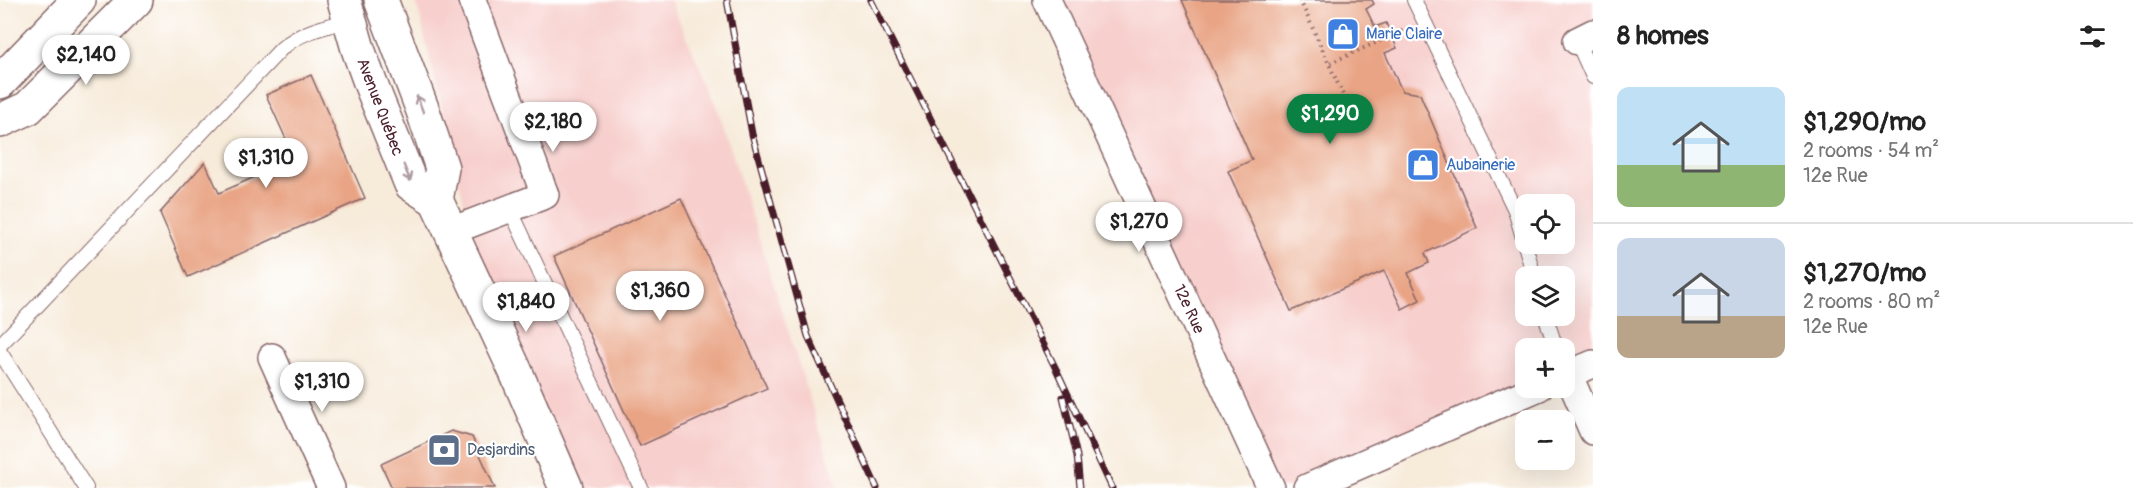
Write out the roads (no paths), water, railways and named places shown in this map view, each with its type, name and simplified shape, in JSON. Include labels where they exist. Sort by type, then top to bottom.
[{"type":"main road","points":[[0,82],[79,0]]},
{"type":"main road","points":[[0,121],[28,108],[136,0]]},
{"type":"main road","points":[[381,0],[442,168],[436,200],[566,488]]},
{"type":"main road","name":"Avenue Québec","points":[[347,10],[371,85],[411,184],[436,200]]},
{"type":"street","points":[[451,231],[545,195],[472,0]]},
{"type":"street","name":"12e Rue","points":[[1047,0],[1271,488]]},
{"type":"street","points":[[272,357],[331,488]]},
{"type":"street","points":[[1575,369],[1593,364]]},
{"type":"street","points":[[1575,392],[1593,431]]},
{"type":"street","points":[[1307,488],[1360,478],[1517,398]]},
{"type":"lane","points":[[1414,0],[1515,210],[1531,266]]},
{"type":"lane","points":[[0,345],[282,48],[295,37],[347,10]]},
{"type":"lane","points":[[1585,37],[1593,76]]},
{"type":"lane","points":[[510,209],[641,488]]},
{"type":"lane","points":[[0,352],[86,488]]},
{"type":"railway","points":[[727,0],[752,134],[808,336],[877,488]]},
{"type":"railway","points":[[871,0],[1057,371],[1112,488]]},
{"type":"railway","points":[[1063,397],[1077,456],[1080,488]]},
{"type":"place","name":"Marie Claire","points":[[1343,34]]},
{"type":"place","name":"Aubainerie","points":[[1423,165]]},
{"type":"place","name":"Desjardins","points":[[444,450]]}]
